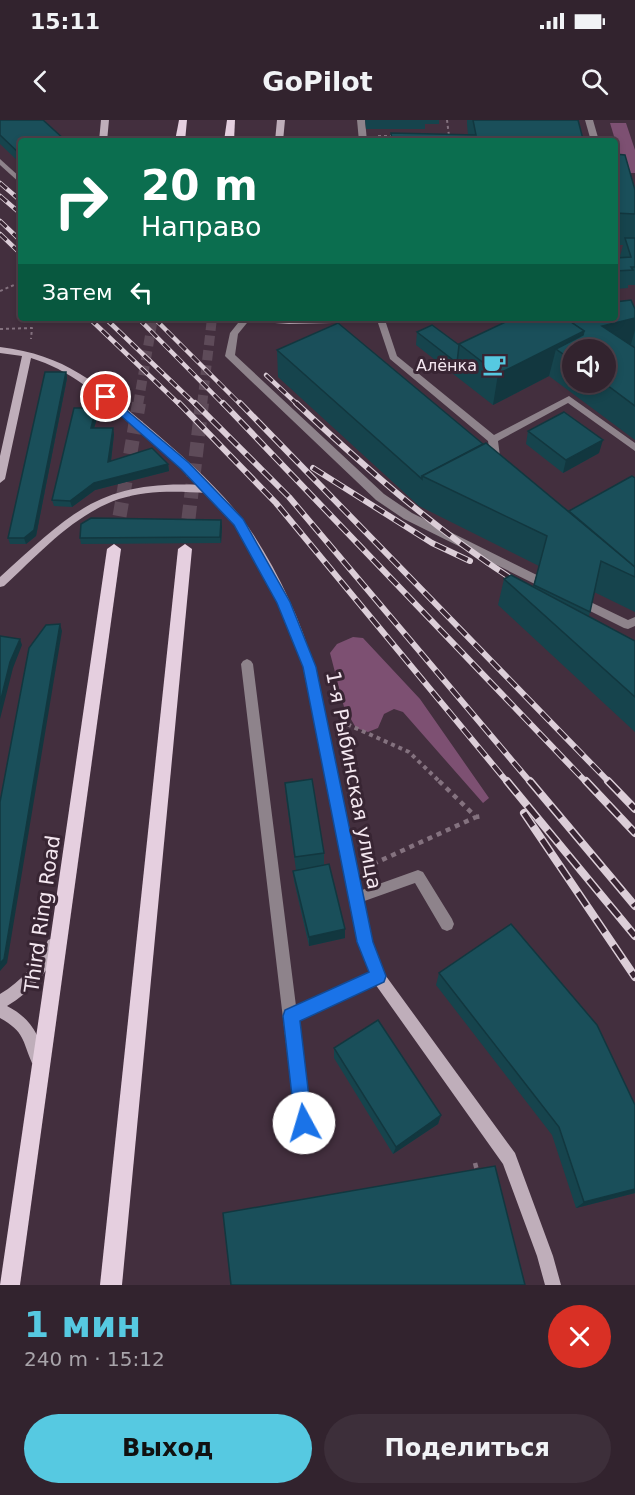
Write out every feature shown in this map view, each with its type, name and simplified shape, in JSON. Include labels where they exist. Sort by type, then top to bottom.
[{"type":"main road","points":[[180,138],[183,120]]},
{"type":"main road","points":[[229,138],[231,120]]},
{"type":"main road","name":"Third Ring Road","points":[[9,1285],[114,549]]},
{"type":"main road","points":[[111,1285],[185,549]]},
{"type":"street","points":[[103,138],[105,120]]},
{"type":"street","points":[[279,138],[281,120]]},
{"type":"street","name":"1-я Рыбинская улица","points":[[0,350],[27,354],[52,362],[75,372],[90,383],[208,489],[238,522],[258,554],[297,632],[309,667],[365,942],[378,976],[509,1158],[545,1256],[553,1285]]},
{"type":"street","points":[[0,479],[27,354]]},
{"type":"street","points":[[0,583],[68,525],[104,501],[141,490],[184,487],[208,489]]},
{"type":"street","points":[[0,1002],[35,976],[47,961],[61,928]]},
{"type":"street","points":[[0,1010],[27,1029],[35,1043],[40,1075]]},
{"type":"lane","points":[[361,120],[362,138]]},
{"type":"lane","points":[[589,120],[594,138]]},
{"type":"lane","points":[[0,161],[18,179]]},
{"type":"lane","points":[[244,321],[234,333],[230,356],[380,497],[408,516],[628,625],[635,621]]},
{"type":"lane","points":[[381,321],[393,357],[493,440],[497,475]]},
{"type":"lane","points":[[493,440],[569,399],[635,448]]},
{"type":"lane","points":[[247,664],[306,1145]]},
{"type":"lane","points":[[356,898],[417,876],[447,924]]},
{"type":"lane","points":[[291,1016],[378,976]]},
{"type":"path","points":[[437,136],[449,136],[447,120]]},
{"type":"path","points":[[362,138],[401,136]]},
{"type":"path","points":[[0,291],[18,283]]},
{"type":"path","points":[[0,329],[32,328]]},
{"type":"path","points":[[334,718],[409,752],[479,817],[373,864]]},
{"type":"path","points":[[476,1163],[479,1176]]},
{"type":"shaded area","points":[[610,123],[626,123],[635,150],[635,173],[625,173],[618,150],[618,138],[614,138]]},
{"type":"shaded area","points":[[353,637],[363,638],[420,699],[489,798],[483,803],[403,712],[394,709],[384,714],[378,728],[368,732],[356,728],[344,707],[330,653],[337,644]]},
{"type":"building","points":[[0,120],[43,120],[63,138],[18,138],[18,152],[0,135]]},
{"type":"building","points":[[473,120],[578,120],[583,138],[392,138],[391,133],[476,135]]},
{"type":"building","points":[[618,154],[625,155],[635,190],[635,214],[618,213]]},
{"type":"building","points":[[625,238],[635,238],[635,267],[631,267],[633,270],[618,271],[618,258],[631,257]]},
{"type":"building","points":[[631,300],[635,309],[635,318],[602,326],[635,348],[635,406],[616,392],[616,339],[575,339],[583,335],[584,331],[569,321],[618,321],[618,302]]},
{"type":"building","points":[[508,321],[569,321],[584,331],[568,339],[562,339],[562,342],[498,374],[459,344]]},
{"type":"building","points":[[338,323],[483,444],[422,476],[422,479],[277,350]]},
{"type":"building","points":[[432,325],[459,345],[457,363],[417,332]]},
{"type":"building","points":[[45,372],[66,372],[34,530],[24,538],[8,538]]},
{"type":"building","points":[[74,408],[96,408],[91,428],[113,428],[108,462],[152,448],[168,464],[94,483],[70,501],[52,500]]},
{"type":"building","points":[[564,412],[603,440],[566,460],[528,431]]},
{"type":"building","points":[[486,443],[635,567],[635,577],[601,561],[590,612],[534,585],[547,536],[422,476]]},
{"type":"building","points":[[632,476],[635,478],[635,567],[569,511]]},
{"type":"building","points":[[91,518],[221,520],[220,537],[80,538],[81,524]]},
{"type":"building","points":[[511,575],[635,641],[635,697],[504,579]]},
{"type":"building","points":[[60,624],[4,959],[0,963],[0,802],[29,648],[46,625]]},
{"type":"building","points":[[0,636],[20,639],[10,662],[0,703]]},
{"type":"building","points":[[312,779],[324,853],[295,857],[285,783]]},
{"type":"building","points":[[329,864],[345,929],[309,937],[293,871]]},
{"type":"building","points":[[511,924],[597,1025],[635,1105],[635,1189],[584,1202],[559,1127],[439,973]]},
{"type":"building","points":[[378,1020],[441,1115],[396,1147],[334,1048]]},
{"type":"building","points":[[495,1166],[525,1285],[231,1285],[223,1213]]},
{"type":"tunnel","points":[[138,405],[152,321]]},
{"type":"tunnel","points":[[202,405],[212,321]]},
{"type":"tunnel","points":[[116,537],[139,403]]},
{"type":"tunnel","points":[[186,540],[202,403]]},
{"type":"railway","points":[[0,183],[18,198]]},
{"type":"railway","points":[[0,196],[18,211]]},
{"type":"railway","points":[[0,221],[18,238]]},
{"type":"railway","points":[[0,234],[18,251]]},
{"type":"railway","points":[[92,321],[180,405]]},
{"type":"railway","points":[[108,321],[196,405]]},
{"type":"railway","points":[[141,321],[224,405]]},
{"type":"railway","points":[[157,321],[241,405]]},
{"type":"railway","points":[[266,375],[298,405]]},
{"type":"railway","points":[[179,403],[276,503],[508,783]]},
{"type":"railway","points":[[195,403],[289,497],[531,783]]},
{"type":"railway","points":[[223,403],[587,783]]},
{"type":"railway","points":[[240,403],[610,783]]},
{"type":"railway","points":[[296,403],[405,500],[463,545],[523,586]]},
{"type":"railway","points":[[313,468],[432,543],[470,561]]},
{"type":"railway","points":[[507,781],[635,936]]},
{"type":"railway","points":[[530,781],[635,906]]},
{"type":"railway","points":[[586,781],[635,833]]},
{"type":"railway","points":[[608,781],[635,809]]},
{"type":"railway","points":[[524,813],[635,977]]},
{"type":"place","name":"Алёнка","points":[[495,365]]},
{"type":"route","points":[[106,397],[185,466],[220,500],[238,522],[283,602],[297,632],[309,667],[365,942],[378,976],[291,1016],[304,1123]]}]
